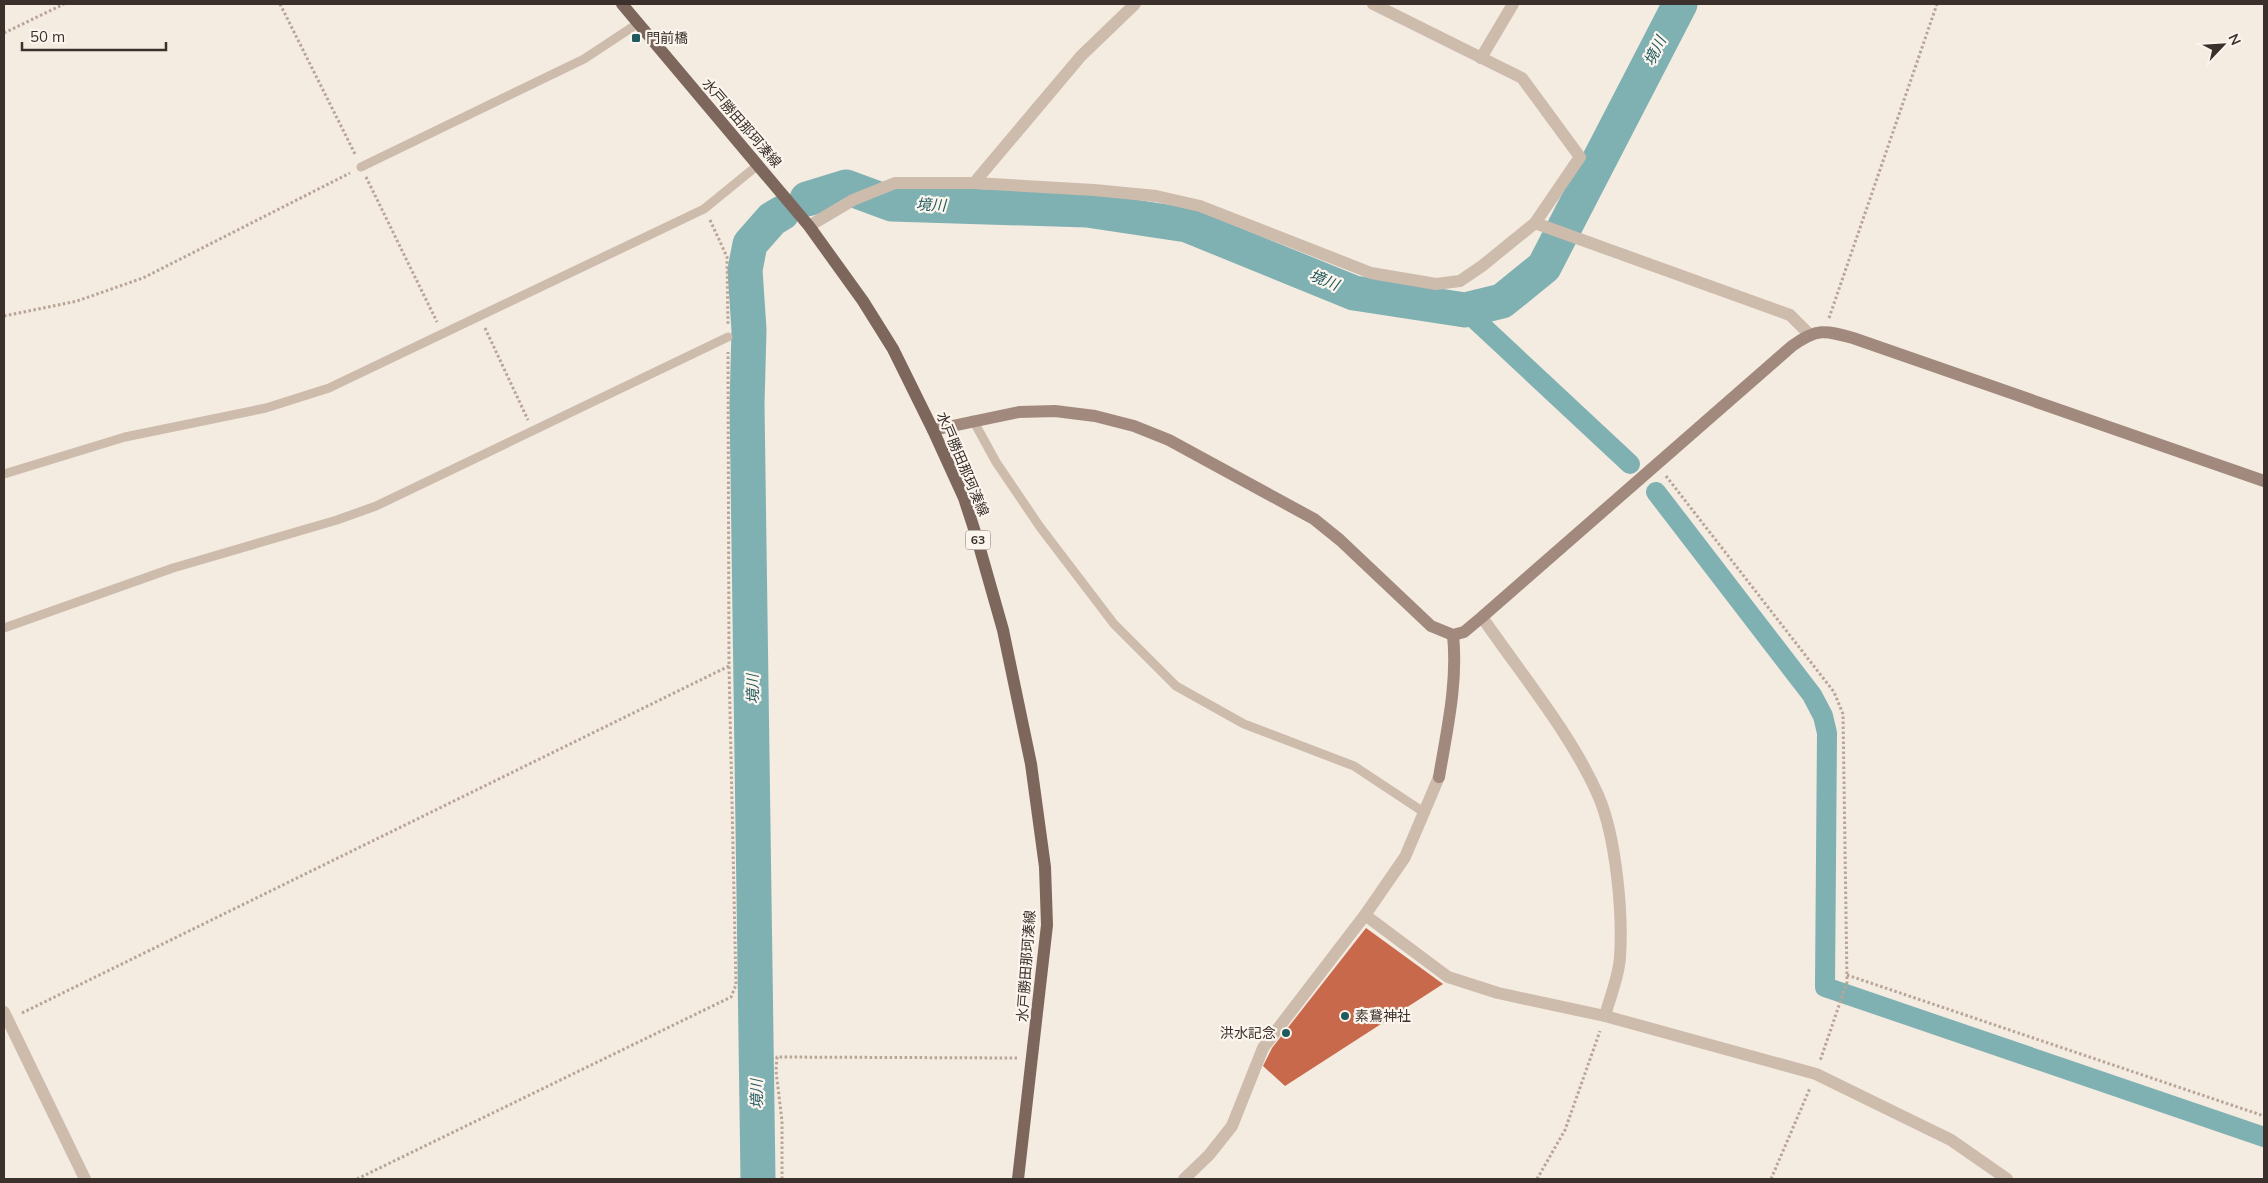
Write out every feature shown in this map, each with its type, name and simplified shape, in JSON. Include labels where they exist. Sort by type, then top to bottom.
[{"type":"main road","name":"水戸勝田那珂湊線","points":[[622,4],[809,226],[878,323],[933,430],[964,498],[1003,630],[1031,764],[1045,866],[1046,925],[1033,1060],[1018,1179]]},
{"type":"street","points":[[974,183],[1081,56],[1135,4]]},
{"type":"street","points":[[809,226],[853,200],[896,184],[974,183],[1094,190],[1156,196],[1200,206],[1370,272],[1436,284],[1460,280],[1482,266],[1535,223],[1580,157],[1522,78],[1373,4]]},
{"type":"street","points":[[1481,58],[1513,4]]},
{"type":"street","points":[[1535,223],[1790,314],[1809,334]]},
{"type":"street","points":[[933,430],[1018,412],[1065,412],[1095,416],[1134,426],[1169,440],[1314,519],[1340,540],[1431,626],[1453,635],[1464,632],[1482,617],[1809,334],[1825,330],[1854,338],[2264,481]]},
{"type":"street","points":[[1482,617],[1580,758],[1599,798],[1613,848],[1620,949],[1620,958],[1605,1016]]},
{"type":"street","points":[[1184,1179],[1209,1154],[1232,1126],[1263,1048],[1406,857],[1439,777],[1449,719],[1456,660],[1453,635]]},
{"type":"street","points":[[1365,914],[1448,977],[1498,993],[1605,1016],[1816,1074],[1951,1140],[2007,1179]]},
{"type":"street","points":[[6,1016],[85,1179]]},
{"type":"lane","points":[[361,167],[584,58],[637,24]]},
{"type":"lane","points":[[4,474],[125,437],[266,408],[329,388],[704,208],[758,165]]},
{"type":"lane","points":[[4,628],[173,568],[336,520],[376,506],[728,337]]},
{"type":"lane","points":[[973,420],[996,462],[1040,527],[1114,624],[1176,686],[1244,724],[1354,766],[1424,813]]},
{"type":"path","points":[[4,33],[64,4]]},
{"type":"path","points":[[1825,330],[1937,4]]},
{"type":"path","points":[[4,316],[77,301],[143,278],[361,167]]},
{"type":"path","points":[[357,1179],[731,997],[736,985],[729,666],[727,257],[704,208]]},
{"type":"path","points":[[479,316],[533,430]]},
{"type":"path","points":[[1657,464],[1834,692],[1843,714],[1847,982],[1816,1074],[1771,1179]]},
{"type":"path","points":[[6,1016],[729,666]]},
{"type":"path","points":[[1847,974],[2264,1116]]},
{"type":"path","points":[[1537,1179],[1566,1130],[1605,1016]]},
{"type":"path","points":[[782,1179],[782,1121],[776,1071],[778,1057],[1013,1057],[1033,1060]]},
{"type":"building","name":"素鵞神社","points":[[1366,928],[1443,984],[1285,1086],[1263,1066],[1272,1048]]},
{"type":"waterway","name":"境川","points":[[807,199],[846,187],[892,204],[1087,210],[1187,225],[1354,293],[1465,310],[1502,301],[1544,267],[1680,4]]},
{"type":"waterway","name":"境川","points":[[758,1179],[747,404],[749,330],[745,270],[750,244],[772,219],[782,213]]},
{"type":"waterway","points":[[1465,310],[1630,464]]},
{"type":"waterway","points":[[1656,492],[1812,695],[1823,716],[1827,733],[1825,987],[2264,1137]]},
{"type":"place","name":"門前橋","points":[[636,38]]},
{"type":"place","name":"素鵞神社","points":[[1345,1016]]},
{"type":"place","name":"洪水記念","points":[[1286,1033]]}]
